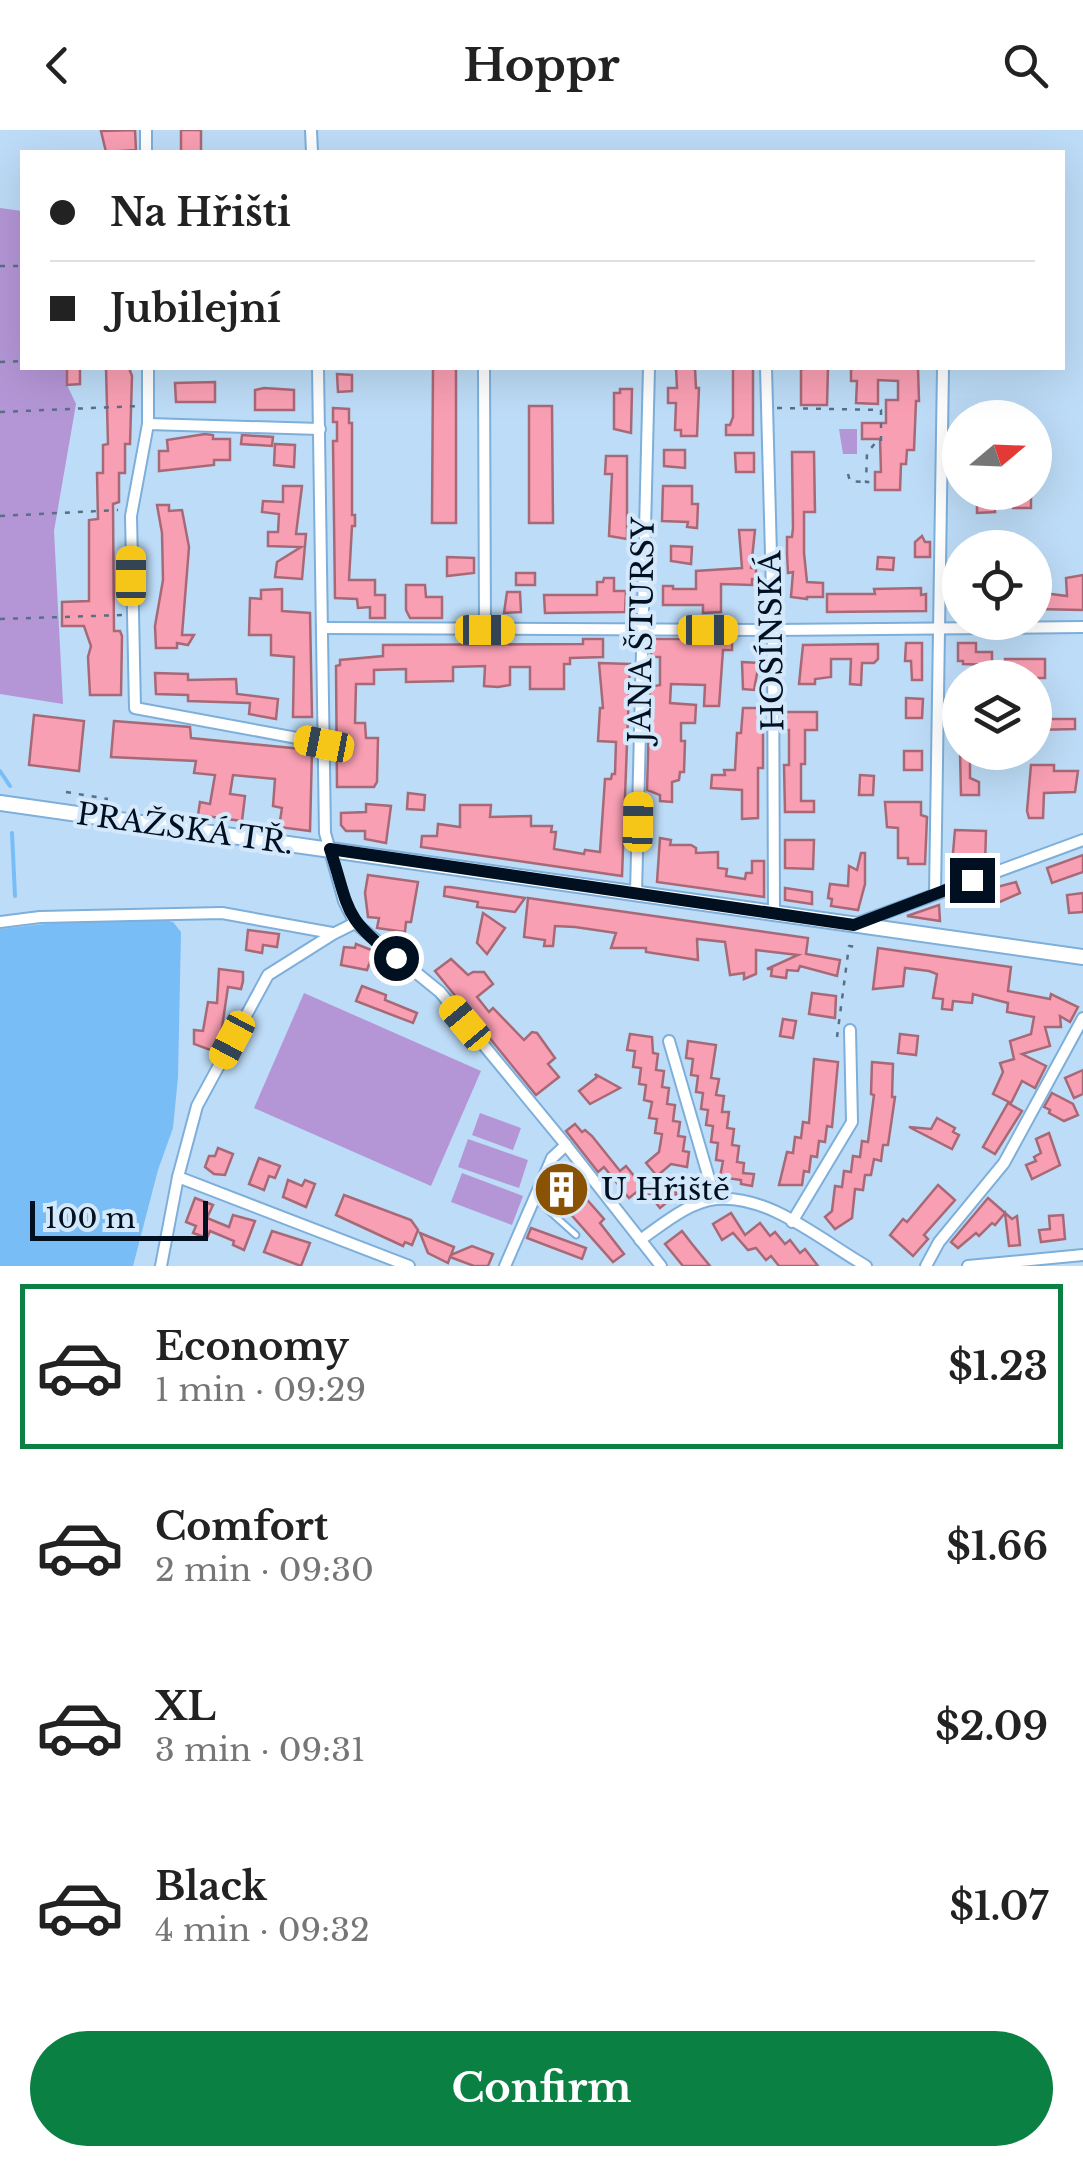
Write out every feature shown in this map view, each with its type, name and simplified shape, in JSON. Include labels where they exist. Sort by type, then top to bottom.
[{"type":"main road","name":"PRAŽSKÁ TŘ.","points":[[0,804],[1083,957]]},
{"type":"street","points":[[148,370],[148,424],[132,510],[135,708],[324,744]]},
{"type":"street","points":[[318,370],[325,833],[344,902],[355,924],[440,992],[660,1266]]},
{"type":"street","points":[[484,370],[485,630]]},
{"type":"street","name":"JANA ŠTURSY","points":[[636,894],[649,370]]},
{"type":"street","name":"HOSÍNSKÁ","points":[[766,370],[773,630],[774,914]]},
{"type":"street","points":[[935,894],[942,370]]},
{"type":"street","points":[[148,424],[320,428]]},
{"type":"street","points":[[322,628],[773,630],[1083,626]]},
{"type":"street","points":[[854,925],[1083,840]]},
{"type":"street","points":[[0,922],[40,917],[222,913],[333,934]]},
{"type":"street","points":[[161,1266],[197,1106],[268,974],[355,924]]},
{"type":"street","points":[[926,1266],[939,1242],[1004,1163],[1082,1021]]},
{"type":"street","points":[[792,1222],[852,1122],[850,1030]]},
{"type":"street","points":[[669,1041],[714,1199]]},
{"type":"street","points":[[506,1266],[552,1158],[566,1145]]},
{"type":"street","points":[[178,1177],[409,1266]]},
{"type":"street","points":[[640,1240],[682,1211],[714,1199],[749,1202],[792,1222],[866,1266]]},
{"type":"street","points":[[968,1266],[1083,1256]]},
{"type":"lane","points":[[535,1198],[576,1234]]},
{"type":"path","points":[[0,412],[148,406]]},
{"type":"path","points":[[784,408],[881,410],[881,441],[877,440],[867,453],[866,482]]},
{"type":"path","points":[[848,474],[850,481],[875,482]]},
{"type":"path","points":[[0,516],[132,510]]},
{"type":"path","points":[[0,620],[131,614]]},
{"type":"path","points":[[66,792],[108,800]]},
{"type":"path","points":[[850,1064],[836,1033],[849,946],[859,947]]},
{"type":"shaded area","points":[[0,208],[20,211],[20,370],[67,370],[67,385],[76,404],[54,531],[63,704],[0,694]]},
{"type":"shaded area","points":[[839,429],[857,429],[857,454],[843,454]]},
{"type":"shaded area","points":[[304,993],[481,1071],[431,1186],[254,1108]]},
{"type":"shaded area","points":[[480,1113],[521,1128],[513,1150],[472,1135]]},
{"type":"shaded area","points":[[468,1139],[528,1160],[519,1188],[458,1167]]},
{"type":"shaded area","points":[[462,1173],[523,1196],[512,1225],[451,1202]]},
{"type":"water","points":[[150,917],[173,922],[181,932],[178,1077],[173,1128],[133,1266],[0,1266],[0,929]]},
{"type":"building","points":[[135,130],[136,150],[106,150],[101,131]]},
{"type":"building","points":[[181,130],[201,130],[201,150],[181,150]]},
{"type":"building","points":[[67,370],[80,370],[80,384],[67,385]]},
{"type":"building","points":[[106,370],[130,370],[130,444],[125,444],[125,473],[119,473],[119,502],[113,504],[114,631],[120,631],[122,636],[121,695],[90,695],[91,646],[84,626],[62,626],[62,602],[89,601],[89,520],[98,519],[97,473],[103,473],[103,445],[108,444]]},
{"type":"building","points":[[433,370],[456,370],[456,523],[432,523]]},
{"type":"building","points":[[676,370],[695,370],[699,388],[697,436],[681,436],[681,430],[675,430],[676,403],[668,403],[668,388],[677,388]]},
{"type":"building","points":[[733,370],[753,370],[753,435],[726,435],[726,425],[730,425]]},
{"type":"building","points":[[801,370],[828,370],[827,405],[801,405]]},
{"type":"building","points":[[851,370],[918,370],[914,450],[907,450],[906,464],[901,464],[900,490],[875,490],[875,472],[881,472],[880,439],[862,439],[862,423],[886,423],[886,400],[898,400],[898,381],[878,380],[878,404],[856,403],[857,381],[851,381]]},
{"type":"building","points":[[337,374],[352,375],[352,391],[338,392]]},
{"type":"building","points":[[215,382],[215,402],[176,402],[175,383]]},
{"type":"building","points":[[620,389],[632,389],[631,433],[614,429],[614,393],[620,393]]},
{"type":"building","points":[[255,390],[294,390],[294,410],[255,410]]},
{"type":"building","points":[[529,406],[552,406],[553,523],[529,523]]},
{"type":"building","points":[[333,408],[349,409],[352,423],[355,526],[349,580],[375,580],[375,595],[385,595],[385,618],[370,618],[370,607],[358,608],[357,599],[335,598],[333,441],[337,441],[337,422],[333,422]]},
{"type":"building","points":[[213,435],[213,439],[230,439],[230,460],[159,471],[159,451],[168,451],[167,440]]},
{"type":"building","points":[[242,435],[273,437],[272,446],[241,444]]},
{"type":"building","points":[[275,444],[295,445],[294,467],[274,465]]},
{"type":"building","points":[[664,450],[685,450],[685,468],[664,466]]},
{"type":"building","points":[[792,452],[814,452],[815,512],[804,512],[804,553],[807,582],[823,583],[823,597],[791,597],[793,572],[788,573],[787,537],[792,537],[793,528]]},
{"type":"building","points":[[735,453],[754,453],[754,472],[736,472]]},
{"type":"building","points":[[606,456],[627,456],[627,539],[609,536],[612,474],[605,474]]},
{"type":"building","points":[[283,486],[302,486],[296,534],[306,534],[302,579],[275,577],[277,562],[301,547],[268,546],[268,532],[278,532],[279,514],[262,512],[263,501],[283,502]]},
{"type":"building","points":[[663,486],[692,486],[692,504],[698,504],[697,528],[687,527],[688,522],[662,521]]},
{"type":"building","points":[[157,505],[169,505],[169,511],[182,510],[189,547],[182,635],[194,635],[188,645],[177,643],[177,648],[156,648],[155,626],[163,580]]},
{"type":"building","points":[[739,530],[755,530],[751,568],[756,568],[756,579],[752,579],[752,585],[721,584],[721,612],[703,613],[703,605],[663,605],[663,586],[696,589],[696,571],[742,568]]},
{"type":"building","points":[[922,536],[930,542],[930,557],[915,557],[915,542]]},
{"type":"building","points":[[671,546],[692,547],[691,564],[671,561]]},
{"type":"building","points":[[447,557],[474,558],[474,573],[447,576]]},
{"type":"building","points":[[878,557],[894,558],[893,570],[877,569]]},
{"type":"building","points":[[516,573],[535,573],[535,585],[516,585]]},
{"type":"building","points":[[1083,575],[1083,610],[1052,609],[1052,594],[1067,596],[1066,578]]},
{"type":"building","points":[[614,578],[614,591],[626,591],[625,612],[545,613],[544,595],[597,595],[597,582]]},
{"type":"building","points":[[406,585],[425,585],[426,597],[442,597],[442,618],[410,618],[406,610]]},
{"type":"building","points":[[921,588],[921,595],[926,594],[926,611],[827,612],[827,594],[875,594],[874,589]]},
{"type":"building","points":[[282,589],[282,611],[310,613],[312,717],[293,717],[294,657],[271,655],[271,635],[249,635],[250,598],[261,599],[261,590]]},
{"type":"building","points":[[507,592],[520,592],[521,612],[504,613]]},
{"type":"building","points":[[583,639],[603,639],[603,657],[570,658],[570,664],[564,664],[564,689],[530,689],[530,667],[510,667],[510,685],[498,687],[484,686],[485,666],[453,667],[453,681],[406,682],[406,669],[374,670],[374,684],[356,684],[355,723],[365,723],[366,738],[378,738],[377,782],[374,787],[337,787],[336,666],[340,660],[383,656],[383,645],[583,644]]},
{"type":"building","points":[[651,639],[732,639],[732,650],[723,650],[719,706],[704,706],[705,685],[671,684],[670,703],[696,705],[695,723],[681,723],[684,772],[672,782],[672,802],[660,801],[660,795],[647,790],[650,687],[660,685],[660,657],[651,657]]},
{"type":"building","points":[[906,643],[922,643],[922,680],[912,680],[911,661],[905,661]]},
{"type":"building","points":[[958,643],[976,643],[976,652],[992,652],[992,660],[958,660]]},
{"type":"building","points":[[878,644],[878,659],[862,663],[861,685],[850,684],[851,659],[831,659],[831,677],[815,679],[815,684],[799,684],[803,645]]},
{"type":"building","points":[[742,662],[759,663],[754,690],[743,689]]},
{"type":"building","points":[[599,663],[630,664],[622,876],[421,847],[422,836],[437,836],[438,824],[460,827],[460,805],[491,805],[490,817],[531,816],[531,826],[552,826],[551,832],[556,832],[554,849],[584,854],[585,850],[600,852],[605,779],[615,774],[616,742],[598,741],[603,708]]},
{"type":"building","points":[[155,673],[188,674],[188,680],[236,679],[237,694],[278,699],[276,719],[249,714],[250,703],[188,701],[188,695],[156,694]]},
{"type":"building","points":[[906,698],[923,699],[922,718],[906,718]]},
{"type":"building","points":[[743,708],[758,708],[758,715],[763,715],[758,818],[742,819],[742,790],[711,788],[712,775],[735,770]]},
{"type":"building","points":[[784,712],[817,712],[817,730],[805,730],[805,764],[801,764],[801,801],[814,801],[814,812],[785,812],[784,765],[789,765],[789,730],[784,730]]},
{"type":"building","points":[[34,715],[84,721],[79,771],[29,765]]},
{"type":"building","points":[[1052,719],[1075,719],[1075,729],[1052,730]]},
{"type":"building","points":[[114,721],[190,727],[191,738],[312,750],[310,831],[279,827],[282,808],[273,806],[275,779],[233,775],[230,794],[245,796],[242,821],[198,815],[200,802],[210,804],[215,775],[194,773],[196,761],[111,757]]},
{"type":"building","points":[[904,751],[922,751],[922,770],[904,770]]},
{"type":"building","points":[[1054,765],[1054,771],[1078,771],[1075,792],[1044,793],[1043,818],[1029,818],[1031,770],[1052,770]]},
{"type":"building","points":[[960,770],[970,770],[970,778],[979,782],[979,795],[961,795]]},
{"type":"building","points":[[860,775],[874,776],[873,795],[859,795]]},
{"type":"building","points":[[408,793],[425,795],[424,810],[407,809]]},
{"type":"building","points":[[885,802],[921,802],[921,815],[927,817],[925,864],[908,864],[908,858],[898,858],[898,828],[887,827]]},
{"type":"building","points":[[366,804],[391,806],[386,843],[365,839],[365,831],[346,831],[341,825],[341,813],[366,812]]},
{"type":"building","points":[[955,830],[986,831],[985,865],[952,864]]},
{"type":"building","points":[[660,838],[671,840],[670,845],[691,845],[696,853],[718,852],[718,868],[727,869],[726,876],[745,879],[746,873],[752,873],[752,861],[764,861],[764,897],[657,882]]},
{"type":"building","points":[[785,840],[814,840],[813,869],[785,868]]},
{"type":"building","points":[[861,853],[865,853],[865,884],[858,910],[831,906],[830,884],[848,886],[849,866],[857,870]]},
{"type":"building","points":[[1083,855],[1083,872],[1052,883],[1047,868]]},
{"type":"building","points":[[368,875],[418,882],[411,922],[406,922],[405,932],[377,928],[379,918],[368,917]]},
{"type":"building","points":[[1016,882],[1020,893],[995,904],[989,889]]},
{"type":"building","points":[[445,887],[525,898],[515,912],[477,907],[478,902],[444,896]]},
{"type":"building","points":[[785,888],[812,892],[812,904],[785,900]]},
{"type":"building","points":[[1083,893],[1083,912],[1069,913],[1067,895]]},
{"type":"building","points":[[528,898],[808,938],[806,954],[840,960],[837,976],[800,966],[798,971],[787,970],[786,978],[771,976],[772,969],[767,969],[798,955],[756,950],[756,974],[744,979],[744,973],[730,975],[725,942],[697,939],[698,960],[646,952],[646,948],[611,948],[616,933],[575,927],[555,926],[553,946],[544,946],[545,940],[524,937]]},
{"type":"building","points":[[939,905],[940,921],[907,916]]},
{"type":"building","points":[[483,913],[505,928],[487,954],[477,943]]},
{"type":"building","points":[[248,930],[279,934],[277,947],[263,945],[262,953],[246,950]]},
{"type":"building","points":[[356,944],[374,951],[367,970],[341,965],[344,947],[355,948]]},
{"type":"building","points":[[878,948],[1011,967],[1008,991],[1050,999],[1051,994],[1078,1007],[1070,1022],[1060,1016],[1061,1027],[1045,1027],[1050,1046],[1022,1054],[1046,1066],[1035,1088],[1022,1081],[1011,1103],[993,1094],[1003,1072],[1000,1063],[1014,1059],[1010,1041],[1031,1034],[1034,1017],[1007,1012],[1008,1003],[973,994],[972,1003],[953,1001],[952,1010],[942,1009],[943,999],[933,998],[937,974],[929,971],[905,968],[903,986],[873,989]]},
{"type":"building","points":[[451,959],[468,975],[484,972],[493,984],[477,997],[489,1012],[493,1008],[524,1040],[532,1032],[537,1033],[555,1058],[548,1064],[559,1077],[536,1095],[435,971]]},
{"type":"building","points":[[219,969],[243,972],[243,981],[241,989],[228,987],[221,1034],[213,1051],[194,1044],[194,1030],[203,1031],[208,1002],[217,1003]]},
{"type":"building","points":[[362,986],[417,1013],[413,1023],[356,1001]]},
{"type":"building","points":[[812,993],[836,996],[835,1018],[809,1014]]},
{"type":"building","points":[[783,1019],[796,1021],[793,1038],[780,1036]]},
{"type":"building","points":[[630,1034],[652,1037],[653,1053],[658,1054],[656,1070],[664,1071],[662,1087],[669,1088],[667,1104],[675,1105],[673,1121],[680,1122],[678,1136],[685,1137],[687,1167],[671,1164],[657,1176],[646,1163],[659,1152],[662,1134],[655,1133],[657,1119],[649,1118],[652,1102],[644,1100],[646,1085],[639,1084],[641,1068],[633,1067],[635,1051],[627,1050]]},
{"type":"building","points":[[900,1034],[918,1036],[916,1055],[898,1053]]},
{"type":"building","points":[[688,1041],[716,1045],[711,1078],[719,1079],[716,1095],[724,1096],[722,1112],[729,1112],[727,1128],[734,1129],[732,1145],[739,1146],[737,1162],[744,1163],[743,1173],[754,1174],[752,1186],[720,1177],[723,1161],[716,1160],[718,1143],[711,1142],[713,1126],[706,1125],[708,1110],[701,1109],[703,1093],[696,1092],[698,1076],[691,1075],[693,1059],[686,1058]]},
{"type":"building","points":[[814,1059],[838,1062],[832,1127],[827,1126],[825,1142],[819,1141],[817,1157],[811,1156],[802,1185],[779,1185],[787,1152],[793,1153],[795,1137],[801,1138],[803,1122],[809,1123]]},
{"type":"building","points":[[872,1062],[893,1064],[895,1097],[888,1145],[883,1145],[881,1161],[874,1159],[871,1175],[865,1175],[863,1190],[855,1189],[852,1218],[835,1229],[825,1217],[832,1211],[835,1186],[842,1187],[844,1171],[851,1172],[853,1156],[860,1157],[862,1141],[868,1142],[874,1095]]},
{"type":"building","points":[[1083,1070],[1083,1094],[1074,1098],[1065,1078]]},
{"type":"building","points":[[595,1074],[620,1088],[590,1104],[579,1091],[597,1077]]},
{"type":"building","points":[[1052,1093],[1073,1104],[1078,1115],[1064,1121],[1049,1113],[1044,1107]]},
{"type":"building","points":[[1008,1103],[1022,1111],[995,1154],[983,1147]]},
{"type":"building","points":[[937,1118],[955,1128],[953,1132],[959,1135],[952,1149],[909,1127],[931,1129]]},
{"type":"building","points":[[575,1124],[592,1136],[620,1171],[626,1166],[643,1187],[629,1198],[604,1167],[598,1172],[566,1131]]},
{"type":"building","points":[[1049,1133],[1060,1165],[1032,1179],[1026,1165],[1036,1161],[1034,1157],[1041,1153],[1036,1139]]},
{"type":"building","points":[[218,1148],[233,1154],[225,1175],[214,1174],[205,1167]]},
{"type":"building","points":[[259,1158],[280,1166],[275,1178],[269,1176],[264,1190],[249,1184]]},
{"type":"building","points":[[665,1179],[677,1194],[660,1208],[648,1193]]},
{"type":"building","points":[[288,1180],[302,1186],[305,1180],[315,1184],[306,1207],[283,1197]]},
{"type":"building","points":[[565,1181],[572,1189],[575,1186],[604,1219],[600,1223],[624,1254],[613,1262],[552,1193]]},
{"type":"building","points":[[938,1185],[955,1200],[924,1235],[928,1239],[913,1256],[890,1235],[903,1219],[907,1222]]},
{"type":"building","points":[[344,1195],[411,1220],[418,1230],[412,1245],[405,1242],[403,1246],[336,1215]]},
{"type":"building","points":[[195,1198],[213,1205],[207,1218],[229,1227],[233,1215],[255,1221],[244,1250],[210,1231],[207,1238],[193,1233],[196,1226],[186,1222]]},
{"type":"building","points":[[988,1198],[1012,1219],[1017,1216],[1020,1245],[1009,1246],[1005,1213],[995,1225],[992,1223],[958,1248],[951,1242]]},
{"type":"building","points":[[731,1213],[745,1235],[760,1223],[770,1236],[775,1232],[785,1244],[790,1240],[800,1253],[805,1249],[818,1266],[779,1266],[771,1256],[766,1260],[756,1248],[748,1250],[733,1233],[722,1240],[713,1224]]},
{"type":"building","points":[[1063,1215],[1065,1239],[1041,1242],[1039,1230],[1050,1229],[1049,1216]]},
{"type":"building","points":[[531,1228],[586,1248],[582,1259],[527,1238]]},
{"type":"building","points":[[272,1231],[310,1243],[301,1266],[264,1252]]},
{"type":"building","points":[[682,1231],[710,1266],[683,1266],[665,1244]]},
{"type":"building","points":[[420,1233],[454,1247],[451,1255],[472,1246],[493,1254],[488,1266],[474,1266],[450,1257],[448,1263],[428,1253]]},
{"type":"waterway","points":[[0,771],[10,786]]},
{"type":"waterway","points":[[12,833],[15,896]]},
{"type":"place","name":"U Hřiště","points":[[562,1190]]},
{"type":"route","points":[[396,958],[355,924],[344,902],[330,849],[854,925],[972,880]]}]
